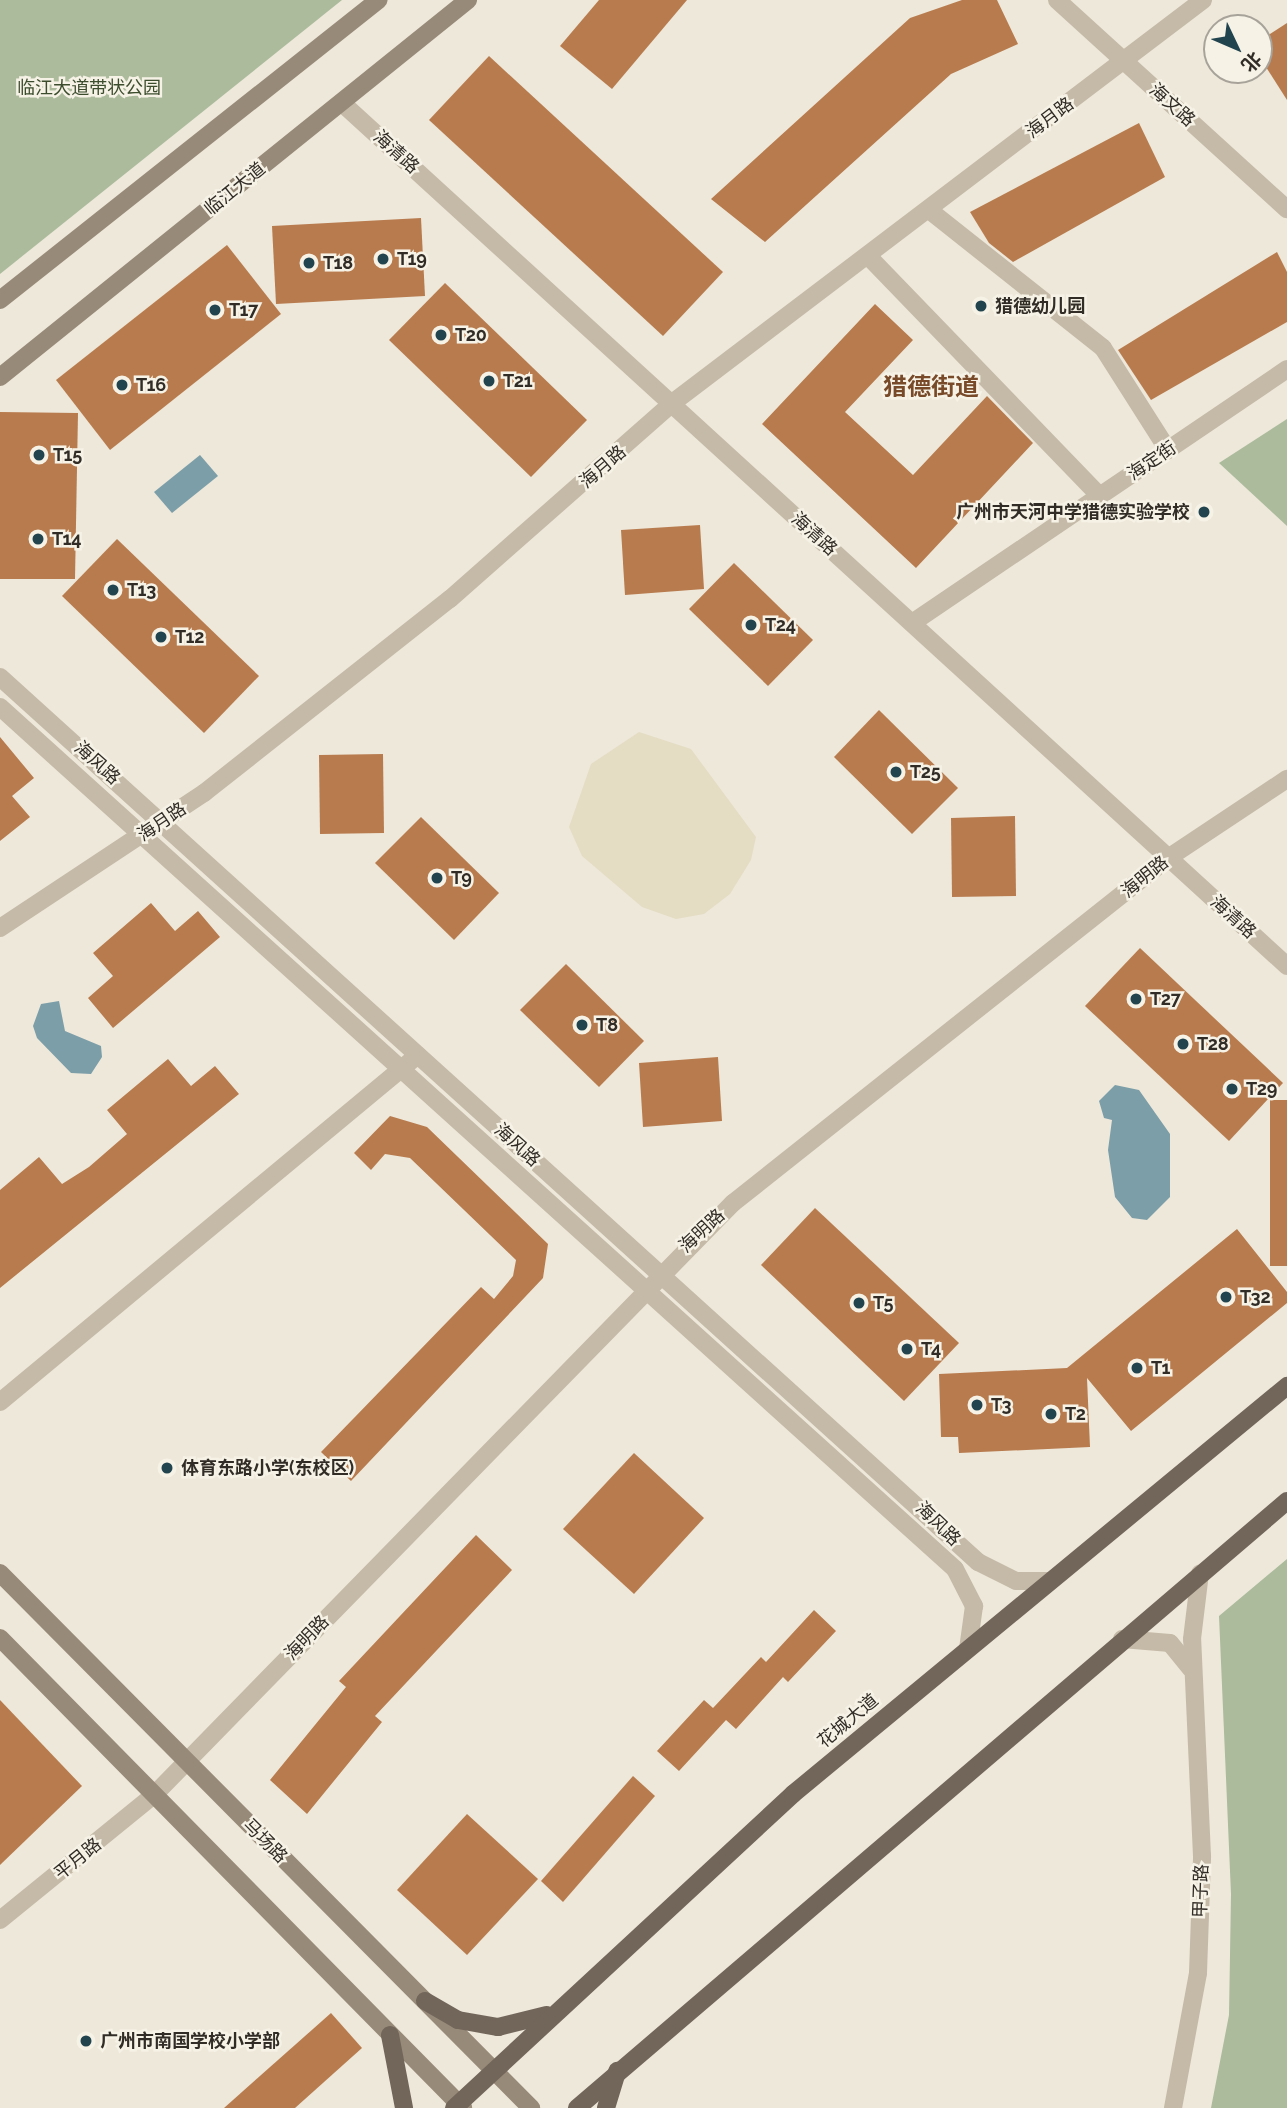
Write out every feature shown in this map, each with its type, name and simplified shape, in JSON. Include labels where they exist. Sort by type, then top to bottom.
[{"type":"main road","points":[[0,300],[378,0]]},
{"type":"main road","name":"临江大道","points":[[0,377],[468,0]]},
{"type":"main road","name":"花城大道","points":[[458,2107],[748,1833],[1287,1386]]},
{"type":"main road","points":[[576,2108],[1122,1639],[1287,1501]]},
{"type":"main road","name":"马场路","points":[[0,1573],[531,2108]]},
{"type":"main road","points":[[0,1638],[458,2107]]},
{"type":"main road","points":[[425,2001],[458,2020],[498,2027],[527,2025],[566,2005]]},
{"type":"main road","points":[[390,2035],[404,2108]]},
{"type":"main road","points":[[606,2108],[617,2071]]},
{"type":"street","name":"海文路","points":[[1057,0],[1287,209]]},
{"type":"street","name":"海月路","points":[[0,928],[163,821],[450,599],[671,404],[1203,0]]},
{"type":"street","name":"海清路","points":[[342,103],[1287,966]]},
{"type":"street","points":[[929,210],[1103,348],[1168,450]]},
{"type":"street","points":[[868,256],[1100,496]]},
{"type":"street","name":"海定街","points":[[912,623],[1287,369]]},
{"type":"street","name":"海风路","points":[[0,677],[163,821],[978,1562],[1016,1581],[1049,1581]]},
{"type":"street","name":"海风路","points":[[0,707],[646,1286],[955,1569],[974,1606],[968,1648]]},
{"type":"street","name":"海明路","points":[[154,1795],[660,1271],[733,1203],[1168,858],[1287,779]]},
{"type":"street","points":[[0,1402],[418,1055]]},
{"type":"street","name":"甲子路","points":[[1173,2108],[1198,1973],[1202,1856],[1192,1611],[1200,1573]]},
{"type":"street","points":[[1122,1639],[1170,1643],[1193,1672]]},
{"type":"street","name":"平月路","points":[[0,1920],[154,1795]]},
{"type":"green space","name":"临江大道带状公园","points":[[0,0],[342,0],[0,274]]},
{"type":"green space","points":[[1287,419],[1287,526],[1219,463]]},
{"type":"green space","points":[[1287,1559],[1287,2108],[1211,2108],[1229,2015],[1231,1894],[1219,1616]]},
{"type":"shaded area","points":[[639,732],[691,749],[756,837],[751,860],[730,894],[704,914],[676,919],[642,907],[582,856],[569,827],[591,764]]},
{"type":"water","points":[[200,455],[218,476],[172,513],[154,492]]},
{"type":"water","points":[[59,1001],[65,1031],[101,1046],[102,1057],[91,1074],[71,1073],[37,1038],[33,1026],[41,1004]]},
{"type":"water","points":[[1115,1085],[1139,1090],[1170,1134],[1170,1197],[1147,1220],[1132,1218],[1115,1197],[1108,1150],[1112,1120],[1104,1118],[1099,1101]]},
{"type":"building","points":[[599,0],[687,0],[612,89],[560,46]]},
{"type":"building","points":[[962,0],[997,0],[1018,44],[951,74],[765,242],[711,199],[910,18]]},
{"type":"building","points":[[1287,23],[1287,100],[1273,78],[1273,32]]},
{"type":"building","points":[[489,56],[723,272],[663,336],[429,120]]},
{"type":"building","points":[[1139,123],[1165,177],[1013,262],[989,243],[970,212]]},
{"type":"building","points":[[421,218],[425,296],[276,304],[272,226]]},
{"type":"building","points":[[227,245],[281,314],[110,450],[56,380]]},
{"type":"building","points":[[1277,252],[1287,272],[1287,322],[1151,400],[1118,350]]},
{"type":"building","points":[[445,283],[587,420],[531,477],[389,340]]},
{"type":"building","points":[[875,304],[913,340],[845,412],[913,475],[987,396],[1033,443],[916,568],[762,424]]},
{"type":"building","points":[[0,412],[78,413],[75,579],[0,579]]},
{"type":"building","points":[[700,525],[704,589],[625,595],[621,530]]},
{"type":"building","points":[[117,539],[259,676],[204,733],[62,596]]},
{"type":"building","name":"T24","points":[[734,563],[813,640],[768,686],[689,609]]},
{"type":"building","name":"T25","points":[[879,710],[958,788],[912,834],[834,757]]},
{"type":"building","points":[[0,737],[34,778],[12,796],[30,817],[0,841]]},
{"type":"building","points":[[383,754],[384,833],[320,834],[319,755]]},
{"type":"building","points":[[1015,816],[1016,896],[952,897],[951,818]]},
{"type":"building","name":"T9","points":[[421,817],[499,893],[454,940],[375,863]]},
{"type":"building","points":[[151,903],[175,931],[198,911],[220,937],[113,1028],[88,998],[113,976],[93,953]]},
{"type":"building","points":[[1140,948],[1283,1083],[1229,1141],[1085,1006]]},
{"type":"building","name":"T8","points":[[566,964],[644,1041],[599,1087],[520,1010]]},
{"type":"building","points":[[718,1057],[722,1121],[643,1127],[639,1063]]},
{"type":"building","points":[[168,1059],[191,1086],[215,1066],[239,1094],[0,1288],[0,1190],[39,1157],[62,1184],[89,1167],[127,1134],[107,1110]]},
{"type":"building","points":[[1270,1100],[1287,1100],[1287,1266],[1270,1266]]},
{"type":"building","points":[[390,1116],[427,1127],[548,1244],[543,1278],[351,1481],[321,1452],[481,1287],[494,1299],[513,1276],[516,1260],[410,1158],[385,1154],[371,1170],[354,1153]]},
{"type":"building","points":[[815,1208],[959,1343],[904,1401],[761,1265]]},
{"type":"building","points":[[1237,1229],[1287,1292],[1287,1303],[1131,1431],[1087,1378],[1090,1447],[959,1453],[958,1437],[941,1437],[939,1374],[1067,1368]]},
{"type":"building","points":[[634,1453],[704,1518],[634,1594],[563,1529]]},
{"type":"building","points":[[476,1535],[512,1570],[375,1716],[382,1722],[307,1814],[270,1780],[346,1687],[339,1681]]},
{"type":"building","points":[[814,1610],[836,1631],[788,1682],[783,1677],[736,1729],[726,1720],[679,1771],[657,1751],[704,1700],[713,1708],[761,1657],[766,1662]]},
{"type":"building","points":[[0,1700],[82,1786],[0,1865]]},
{"type":"building","points":[[633,1776],[655,1796],[563,1902],[541,1881]]},
{"type":"building","points":[[467,1814],[538,1879],[467,1955],[397,1890]]},
{"type":"building","points":[[331,2013],[362,2048],[295,2108],[224,2108]]},
{"type":"place","name":"T19","points":[[383,259]]},
{"type":"place","name":"T18","points":[[309,263]]},
{"type":"place","name":"猎德幼儿园","points":[[981,306]]},
{"type":"place","name":"T17","points":[[215,310]]},
{"type":"place","name":"T20","points":[[441,335]]},
{"type":"place","name":"T21","points":[[489,381]]},
{"type":"place","name":"T16","points":[[122,385]]},
{"type":"place","name":"T15","points":[[39,455]]},
{"type":"place","name":"广州市天河中学猎德实验学校","points":[[1204,512]]},
{"type":"place","name":"T14","points":[[38,539]]},
{"type":"place","name":"T13","points":[[113,590]]},
{"type":"place","name":"T24","points":[[751,625]]},
{"type":"place","name":"T12","points":[[161,637]]},
{"type":"place","name":"T25","points":[[896,772]]},
{"type":"place","name":"T9","points":[[437,878]]},
{"type":"place","name":"T27","points":[[1136,999]]},
{"type":"place","name":"T8","points":[[582,1025]]},
{"type":"place","name":"T28","points":[[1183,1044]]},
{"type":"place","name":"T29","points":[[1232,1089]]},
{"type":"place","name":"T32","points":[[1226,1297]]},
{"type":"place","name":"T5","points":[[859,1303]]},
{"type":"place","name":"T4","points":[[907,1349]]},
{"type":"place","name":"T1","points":[[1137,1368]]},
{"type":"place","name":"T3","points":[[977,1405]]},
{"type":"place","name":"T2","points":[[1051,1414]]},
{"type":"place","name":"体育东路小学(东校区)","points":[[167,1468]]},
{"type":"place","name":"广州市南国学校小学部","points":[[86,2041]]},
{"type":"district","name":"猎德街道","points":[[931,387]]}]
